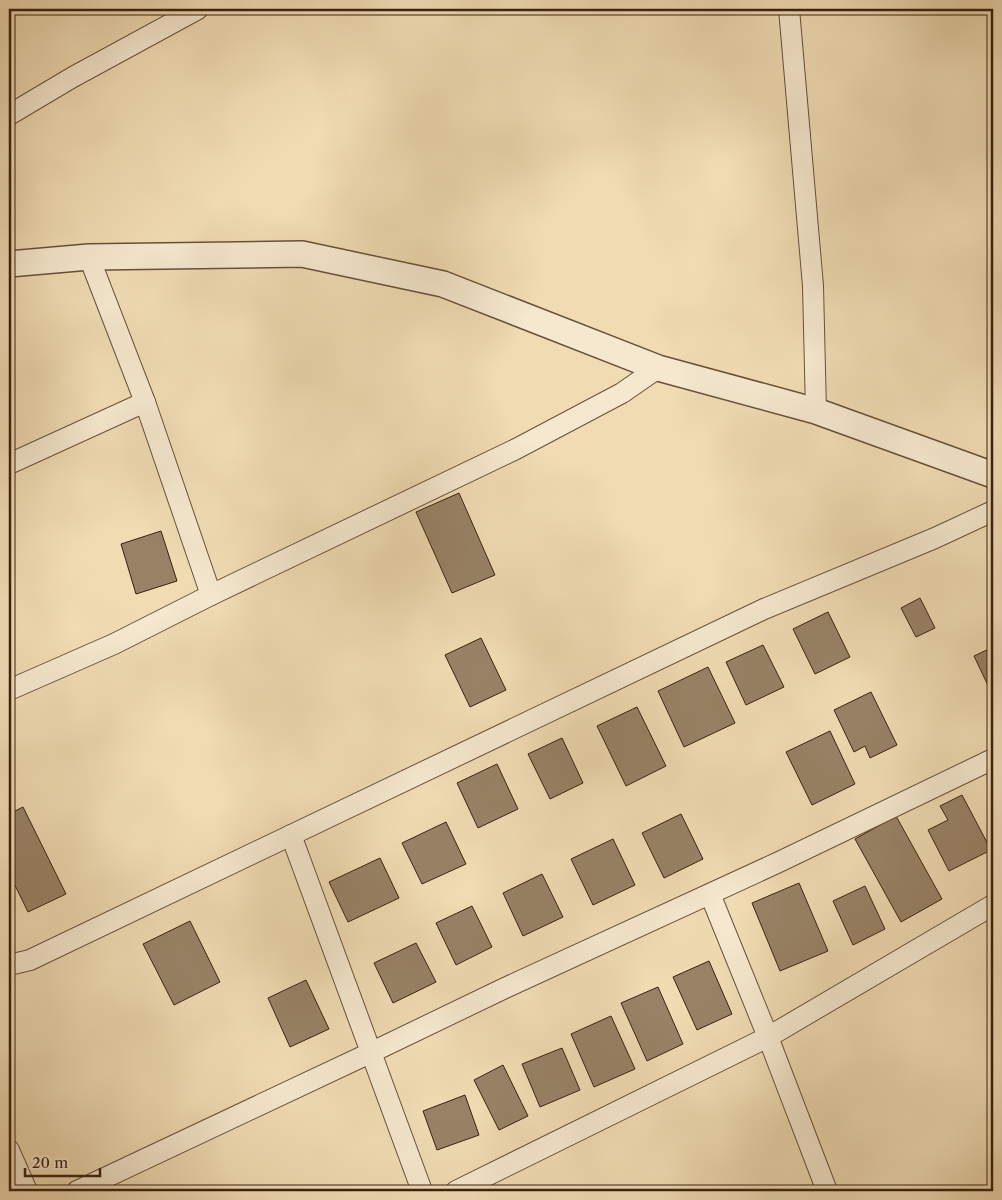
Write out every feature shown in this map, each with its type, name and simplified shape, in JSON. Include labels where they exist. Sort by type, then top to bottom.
[{"type":"street","points":[[9,116],[73,77],[198,9]]},
{"type":"street","points":[[789,9],[813,286],[816,411]]},
{"type":"street","points":[[9,264],[89,257],[302,254],[443,284],[658,368],[816,411],[993,475]]},
{"type":"street","points":[[89,257],[145,402],[211,595]]},
{"type":"street","points":[[9,690],[114,644],[211,595],[516,449],[622,393],[658,368]]},
{"type":"street","points":[[9,464],[145,402]]},
{"type":"street","points":[[9,965],[30,960],[764,609],[935,538],[993,510]]},
{"type":"street","points":[[77,1191],[993,759]]},
{"type":"street","points":[[291,835],[422,1191]]},
{"type":"street","points":[[710,894],[768,1037],[827,1191]]},
{"type":"street","points":[[456,1191],[768,1037],[993,905]]},
{"type":"street","points":[[9,1150],[27,1191]]},
{"type":"building","points":[[459,493],[495,575],[452,593],[416,512]]},
{"type":"building","points":[[161,531],[177,581],[136,594],[121,544]]},
{"type":"building","points":[[920,598],[935,628],[916,637],[901,608]]},
{"type":"building","points":[[828,612],[850,657],[815,674],[793,629]]},
{"type":"building","points":[[481,638],[506,690],[470,707],[445,655]]},
{"type":"building","points":[[763,645],[784,687],[746,705],[726,662]]},
{"type":"building","points":[[993,647],[993,696],[974,656]]},
{"type":"building","points":[[708,667],[735,723],[684,747],[658,691]]},
{"type":"building","points":[[871,692],[897,745],[870,758],[865,746],[854,752],[834,710]]},
{"type":"building","points":[[637,707],[666,766],[626,786],[597,726]]},
{"type":"building","points":[[830,731],[855,784],[812,805],[786,752]]},
{"type":"building","points":[[562,738],[583,783],[550,799],[528,754]]},
{"type":"building","points":[[497,764],[518,809],[478,828],[457,783]]},
{"type":"building","points":[[962,795],[991,850],[949,871],[928,830],[948,820],[940,806]]},
{"type":"building","points":[[23,807],[66,894],[28,912],[9,873],[9,814]]},
{"type":"building","points":[[681,814],[703,859],[664,878],[642,833]]},
{"type":"building","points":[[896,816],[942,899],[901,922],[855,839]]},
{"type":"building","points":[[446,822],[466,864],[422,884],[402,843]]},
{"type":"building","points":[[613,839],[635,885],[593,905],[571,859]]},
{"type":"building","points":[[380,858],[399,898],[348,922],[329,882]]},
{"type":"building","points":[[542,874],[563,917],[523,936],[503,893]]},
{"type":"building","points":[[799,883],[828,951],[780,971],[752,903]]},
{"type":"building","points":[[865,886],[885,929],[853,945],[833,901]]},
{"type":"building","points":[[472,906],[492,947],[456,965],[436,923]]},
{"type":"building","points":[[190,921],[220,982],[174,1005],[143,944]]},
{"type":"building","points":[[416,943],[436,982],[393,1003],[374,963]]},
{"type":"building","points":[[709,961],[732,1014],[697,1030],[673,977]]},
{"type":"building","points":[[306,980],[329,1029],[290,1047],[268,998]]},
{"type":"building","points":[[658,987],[683,1044],[647,1061],[621,1003]]},
{"type":"building","points":[[611,1016],[635,1069],[594,1087],[571,1034]]},
{"type":"building","points":[[562,1048],[580,1090],[540,1107],[522,1064]]},
{"type":"building","points":[[503,1065],[528,1116],[499,1130],[474,1080]]},
{"type":"building","points":[[465,1095],[479,1135],[437,1150],[423,1111]]}]
